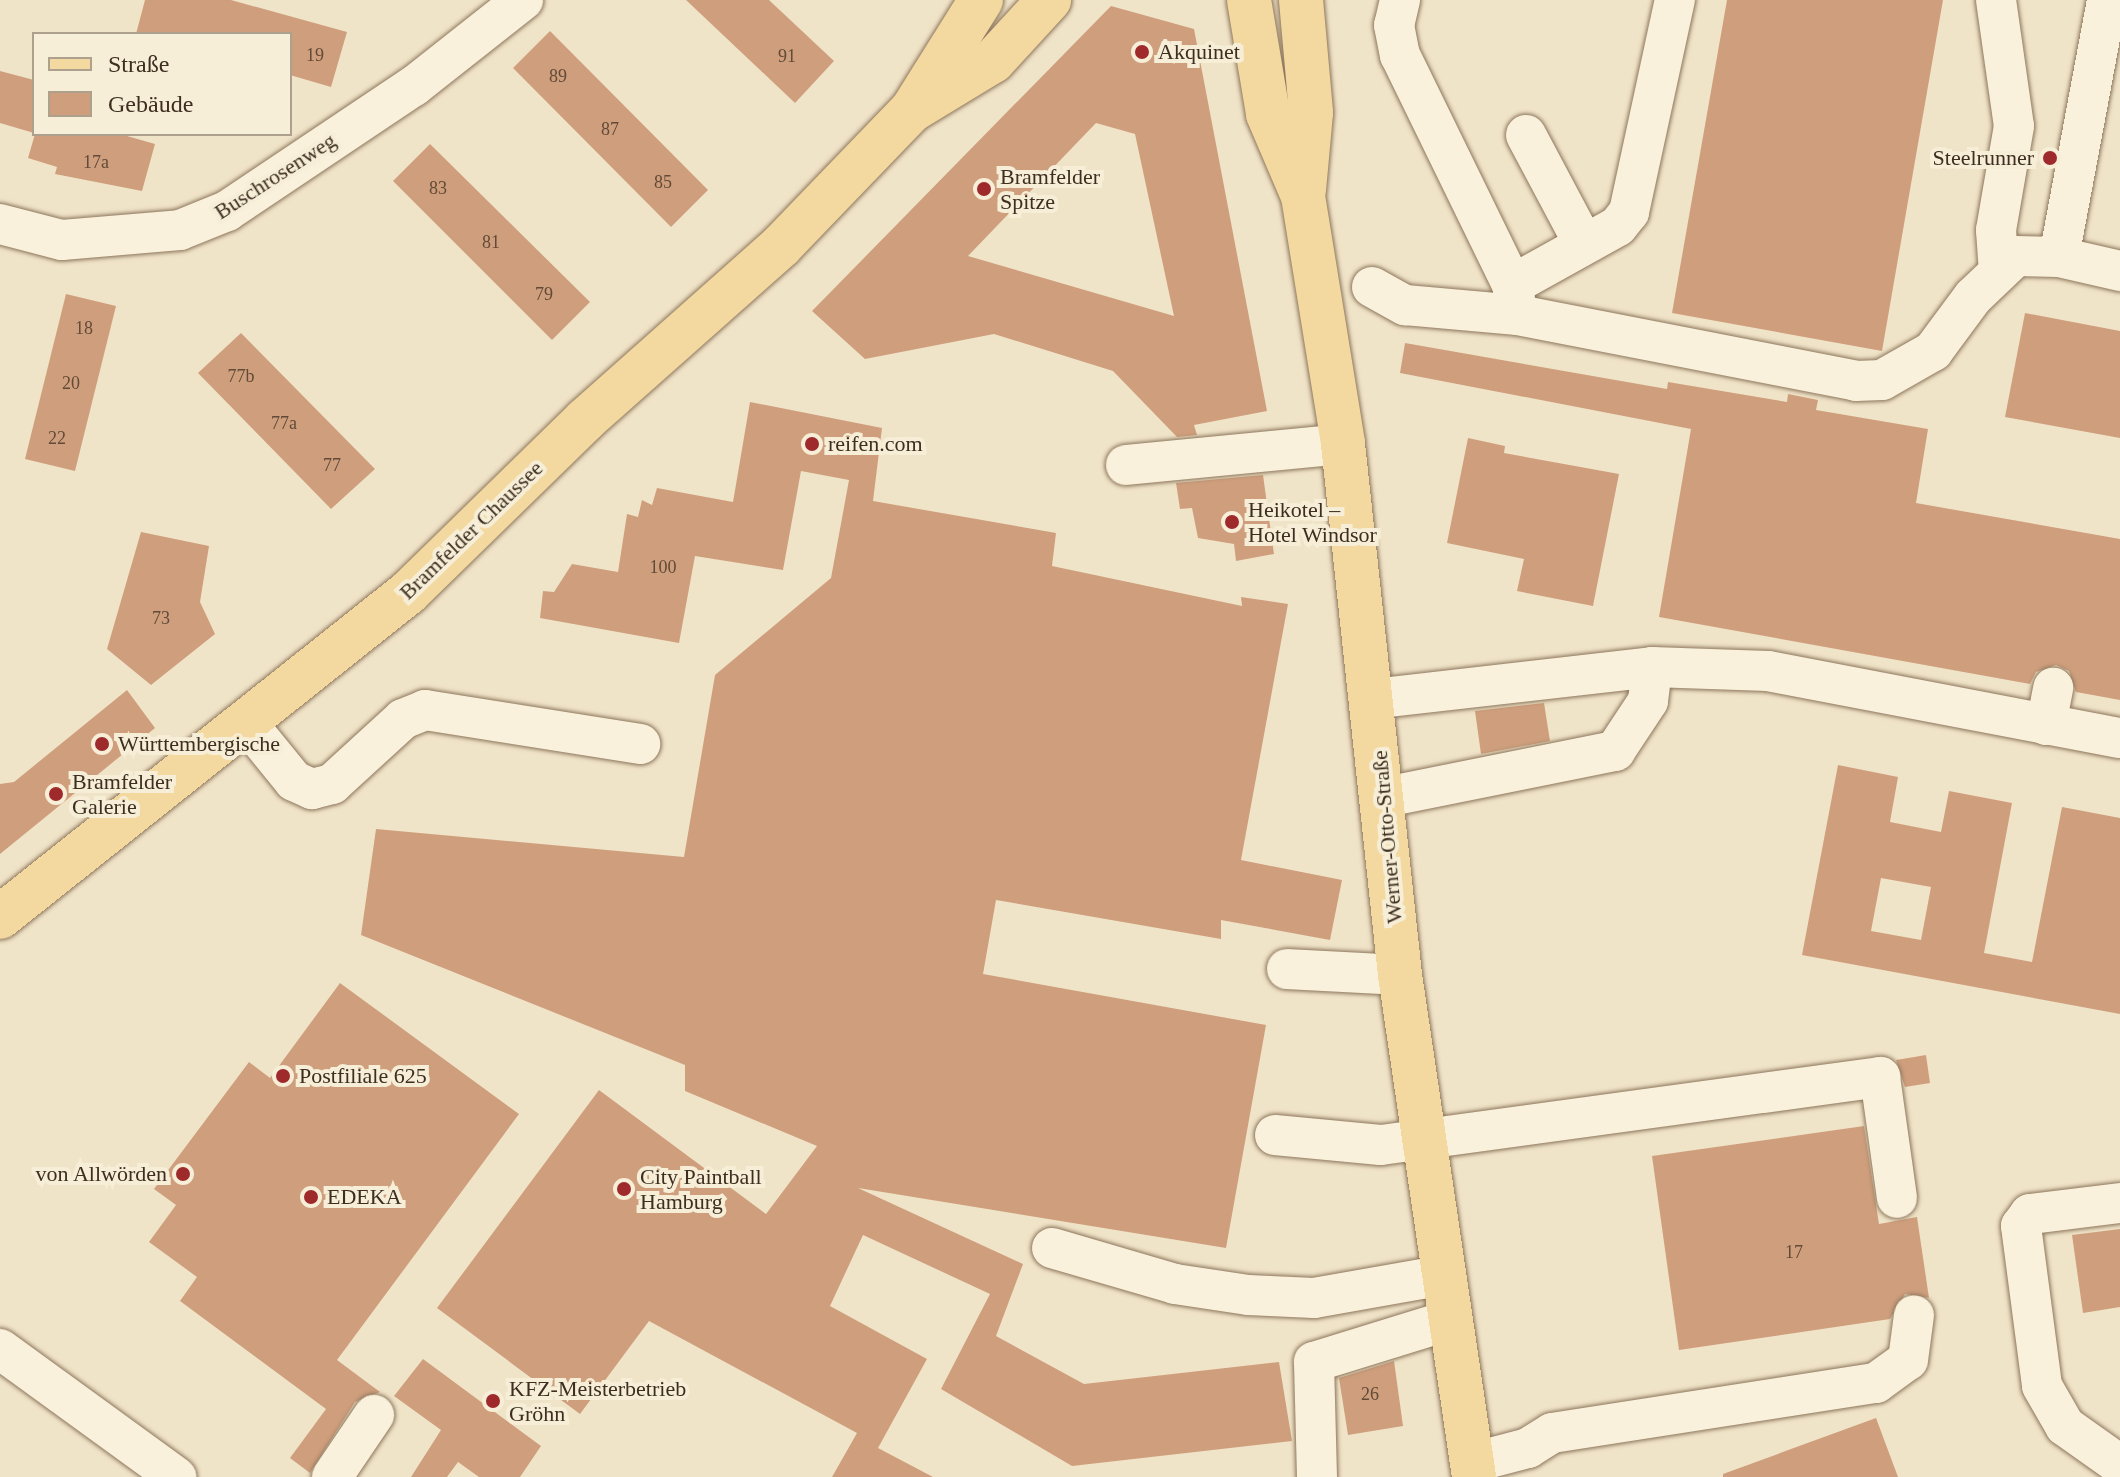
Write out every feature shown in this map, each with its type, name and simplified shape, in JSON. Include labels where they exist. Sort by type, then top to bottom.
[{"type":"main road","name":"Bramfelder Chaussee","points":[[0,917],[409,592],[585,420],[781,246],[912,110],[981,0]]},
{"type":"main road","name":"Bramfelder Chaussee","points":[[912,110],[993,61],[1049,0]]},
{"type":"main road","name":"Werner-Otto-Straße","points":[[1301,0],[1311,113],[1303,196]]},
{"type":"main road","name":"Werner-Otto-Straße","points":[[1244,10],[1268,114],[1303,196],[1343,444],[1386,797],[1400,975],[1445,1275],[1468,1472]]},
{"type":"street","points":[[1400,0],[1394,25],[1400,55],[1515,300]]},
{"type":"street","points":[[1515,300],[1629,212],[1675,0]]},
{"type":"street","points":[[1996,0],[2014,126],[1996,230],[1999,269]]},
{"type":"street","points":[[2059,257],[2107,0]]},
{"type":"street","name":"Buschrosenweg","points":[[0,224],[62,240],[180,230],[204,221],[414,86],[506,3]]},
{"type":"street","points":[[1526,135],[1584,244]]},
{"type":"street","points":[[1318,287],[1407,284],[1515,300],[1856,381],[1882,380],[1933,351],[1999,269],[2016,256],[2059,257],[2120,271]]},
{"type":"street","points":[[1126,465],[1343,444]]},
{"type":"street","points":[[1372,699],[1771,654],[2050,706],[2120,738]]},
{"type":"street","points":[[1386,797],[1594,759],[1615,751],[1648,701],[1652,667]]},
{"type":"street","points":[[246,722],[294,781],[312,789],[332,784],[403,719],[425,710],[640,744]]},
{"type":"street","points":[[1287,969],[1400,975]]},
{"type":"street","points":[[1275,1135],[1381,1145],[1880,1077],[1897,1198]]},
{"type":"street","points":[[2120,1203],[2030,1214],[2021,1226],[2042,1386],[2065,1426],[2120,1465]]},
{"type":"street","points":[[1052,1248],[1175,1284],[1248,1295],[1314,1298],[1445,1275]]},
{"type":"street","points":[[1468,1472],[1528,1448],[1552,1433],[1642,1415],[1876,1383],[1908,1360],[1914,1315]]},
{"type":"street","points":[[1317,1477],[1314,1362],[1450,1320]]},
{"type":"street","points":[[0,1349],[176,1477]]},
{"type":"street","points":[[332,1477],[374,1415]]},
{"type":"street","points":[[1528,1448],[1548,1458],[1588,1452]]},
{"type":"building","points":[[145,0],[231,0],[347,32],[331,87],[292,76],[292,32],[137,32]]},
{"type":"building","points":[[686,0],[769,0],[834,61],[795,103]]},
{"type":"building","points":[[1727,0],[1943,0],[1882,351],[1672,313]]},
{"type":"building","name":"Bramfelder Spitze","points":[[1111,6],[1194,29],[1267,411],[1194,425],[1197,435],[1177,437],[1113,371],[994,334],[865,359],[812,311]],"holes":[[[1096,123],[1135,134],[1174,316],[968,256]]]},
{"type":"building","points":[[550,31],[708,190],[671,227],[513,68]]},
{"type":"building","points":[[0,71],[32,79],[32,132],[0,123]]},
{"type":"building","points":[[34,136],[127,136],[155,144],[142,191],[55,174],[57,167],[28,158]]},
{"type":"building","points":[[430,144],[590,302],[552,340],[393,181]]},
{"type":"building","points":[[66,294],[116,306],[75,471],[25,459]]},
{"type":"building","points":[[2025,313],[2120,331],[2120,438],[2005,417]]},
{"type":"building","points":[[241,333],[375,469],[331,509],[198,373]]},
{"type":"building","points":[[1405,343],[1667,389],[1668,382],[1787,402],[1788,394],[1818,400],[1816,410],[1928,429],[1916,503],[2120,539],[2120,700],[2076,692],[2069,671],[2056,665],[2036,672],[2030,684],[1659,617],[1691,429],[1400,373]]},
{"type":"building","points":[[750,402],[882,428],[873,501],[1056,533],[1052,566],[1242,606],[1241,597],[1288,604],[1241,860],[1342,880],[1330,940],[1221,920],[1221,939],[996,900],[983,974],[1266,1025],[1226,1248],[858,1188],[1023,1264],[996,1336],[1084,1384],[1279,1362],[1292,1441],[1072,1466],[941,1389],[990,1294],[863,1235],[830,1306],[927,1359],[878,1448],[933,1477],[832,1477],[857,1433],[649,1321],[580,1414],[437,1308],[599,1090],[766,1214],[817,1146],[685,1091],[685,1065],[361,935],[376,829],[684,857],[715,675],[831,578],[849,480],[801,471],[783,570],[695,556],[679,643],[540,618],[543,591],[554,592],[572,564],[618,572],[627,514],[638,517],[642,500],[652,505],[657,488],[733,502]]},
{"type":"building","points":[[1468,438],[1505,446],[1504,453],[1619,474],[1593,606],[1517,591],[1524,559],[1447,543]]},
{"type":"building","name":"Heikotel – Hotel Windsor","points":[[1263,475],[1274,554],[1236,561],[1234,544],[1198,538],[1192,508],[1180,509],[1176,483]]},
{"type":"building","points":[[141,532],[209,546],[200,602],[215,634],[151,685],[107,649]]},
{"type":"building","points":[[127,690],[155,728],[0,854],[0,784],[14,782]]},
{"type":"building","points":[[1544,703],[1550,741],[1481,754],[1475,711]]},
{"type":"building","points":[[1838,765],[1898,777],[1890,822],[1941,832],[1949,791],[2012,803],[1984,953],[2032,962],[2062,807],[2120,818],[2120,1014],[1802,955]],"holes":[[[1881,878],[1931,887],[1921,940],[1871,931]]]},
{"type":"building","name":"EDEKA","points":[[340,983],[519,1114],[337,1360],[380,1392],[355,1402],[310,1473],[290,1458],[326,1409],[180,1301],[197,1277],[149,1242],[176,1205],[154,1189],[249,1062],[270,1078]]},
{"type":"building","points":[[1926,1055],[1930,1083],[1905,1087],[1896,1060]]},
{"type":"building","points":[[1864,1126],[1879,1224],[1917,1217],[1929,1298],[1905,1294],[1890,1319],[1679,1350],[1652,1156]]},
{"type":"building","points":[[2120,1229],[2120,1307],[2083,1313],[2072,1235]]},
{"type":"building","points":[[423,1359],[541,1446],[520,1477],[479,1477],[458,1462],[447,1477],[411,1477],[441,1430],[394,1396]]},
{"type":"building","points":[[1394,1361],[1403,1426],[1348,1435],[1339,1378]]},
{"type":"building","points":[[1876,1418],[1898,1477],[1723,1477],[1723,1474]]},
{"type":"place","name":"Akquinet","points":[[1142,52]]},
{"type":"place","name":"Steelrunner","points":[[2050,158]]},
{"type":"place","name":"Bramfelder Spitze","points":[[984,189]]},
{"type":"place","name":"reifen.com","points":[[812,444]]},
{"type":"place","name":"Heikotel – Hotel Windsor","points":[[1232,522]]},
{"type":"place","name":"Württembergische","points":[[102,744]]},
{"type":"place","name":"Bramfelder Galerie","points":[[56,794]]},
{"type":"place","name":"Postfiliale 625","points":[[283,1076]]},
{"type":"place","name":"von Allwörden","points":[[183,1174]]},
{"type":"place","name":"City Paintball Hamburg","points":[[624,1189]]},
{"type":"place","name":"EDEKA","points":[[311,1197]]},
{"type":"place","name":"KFZ-Meisterbetrieb Gröhn","points":[[493,1401]]}]
